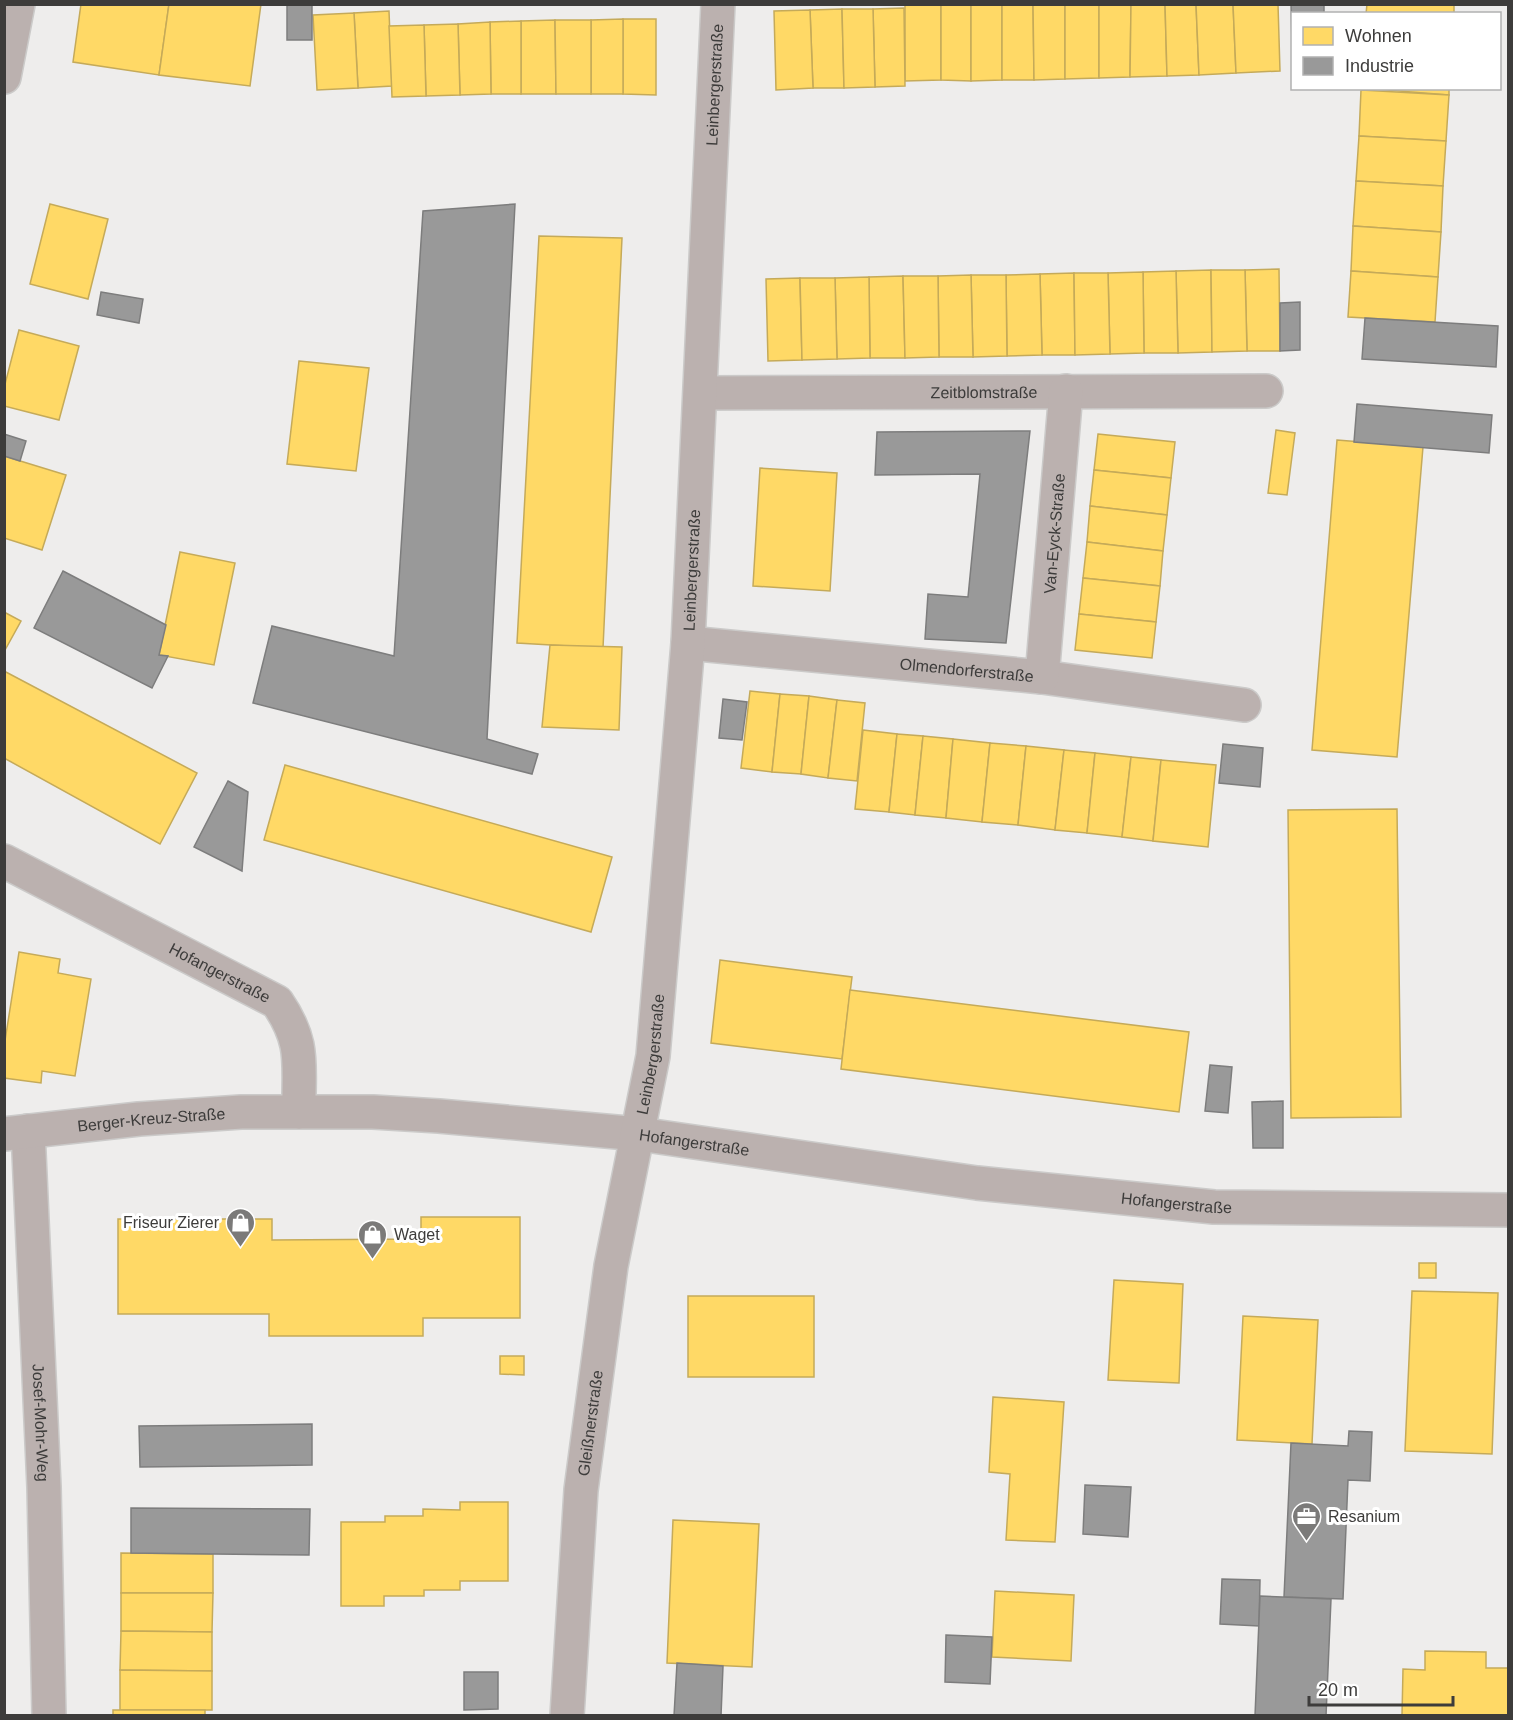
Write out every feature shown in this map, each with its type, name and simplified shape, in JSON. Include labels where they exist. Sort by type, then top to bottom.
[{"type":"street","points":[[4,77],[18,4]]},
{"type":"street","name":"Leinbergerstraße","points":[[639,1134],[653,1056],[688,643],[702,393],[708,195],[718,4]]},
{"type":"street","name":"Van-Eyck-Straße","points":[[1042,677],[1066,391]]},
{"type":"street","name":"Zeitblomstraße","points":[[702,393],[1266,391]]},
{"type":"street","name":"Olmendorferstraße","points":[[688,643],[1042,677],[1244,705]]},
{"type":"street","name":"Hofangerstraße","points":[[4,861],[277,1002],[292,1024],[300,1053],[299,1112],[439,1116],[639,1134],[977,1183],[1214,1207],[1509,1210]]},
{"type":"street","name":"Berger-Kreuz-Straße","points":[[16,1132],[139,1119],[299,1112]]},
{"type":"street","name":"Josef-Mohr-Weg","points":[[16,1132],[45,1498],[49,1716]]},
{"type":"street","name":"Gleißnerstraße","points":[[567,1716],[581,1490],[611,1266],[639,1134]]},
{"type":"building: Wohnen","points":[[81,4],[169,4],[159,75],[73,62]]},
{"type":"building: Wohnen","points":[[169,4],[261,4],[250,86],[159,75]]},
{"type":"building: Wohnen","points":[[905,4],[941,4],[941,80],[905,81]]},
{"type":"building: Wohnen","points":[[941,4],[971,4],[971,81],[941,80]]},
{"type":"building: Wohnen","points":[[971,4],[1002,4],[1002,80],[971,81]]},
{"type":"building: Wohnen","points":[[1002,4],[1033,4],[1034,80],[1002,80]]},
{"type":"building: Wohnen","points":[[1033,4],[1065,4],[1065,79],[1034,80]]},
{"type":"building: Wohnen","points":[[1065,4],[1099,4],[1099,78],[1065,79]]},
{"type":"building: Wohnen","points":[[1099,4],[1131,4],[1130,77],[1099,78]]},
{"type":"building: Wohnen","points":[[1131,4],[1165,4],[1167,76],[1130,77]]},
{"type":"building: Wohnen","points":[[1165,4],[1196,4],[1199,75],[1167,76]]},
{"type":"building: Wohnen","points":[[1196,4],[1233,4],[1236,73],[1199,75]]},
{"type":"building: Wohnen","points":[[1233,4],[1278,4],[1280,71],[1236,73]]},
{"type":"building: Wohnen","points":[[1367,4],[1454,5],[1454,12],[1366,12]]},
{"type":"building: Wohnen","points":[[904,8],[905,86],[875,87],[873,9]]},
{"type":"building: Wohnen","points":[[842,9],[844,88],[813,88],[810,10]]},
{"type":"building: Wohnen","points":[[842,9],[873,9],[875,87],[844,88]]},
{"type":"building: Wohnen","points":[[810,10],[813,88],[776,90],[774,11]]},
{"type":"building: Wohnen","points":[[389,11],[392,86],[358,88],[354,13]]},
{"type":"building: Wohnen","points":[[354,13],[358,88],[317,90],[313,15]]},
{"type":"building: Wohnen","points":[[623,19],[656,19],[656,95],[623,94]]},
{"type":"building: Wohnen","points":[[623,19],[623,94],[591,94],[591,20]]},
{"type":"building: Wohnen","points":[[555,20],[556,94],[521,94],[521,21]]},
{"type":"building: Wohnen","points":[[555,20],[591,20],[591,94],[556,94]]},
{"type":"building: Wohnen","points":[[521,21],[521,94],[491,94],[490,22]]},
{"type":"building: Wohnen","points":[[490,22],[491,94],[460,95],[458,24]]},
{"type":"building: Wohnen","points":[[458,24],[460,95],[426,96],[424,25]]},
{"type":"building: Wohnen","points":[[424,25],[426,96],[392,97],[389,26]]},
{"type":"building: Wohnen","points":[[1361,90],[1449,95],[1446,141],[1359,136]]},
{"type":"building: Wohnen","points":[[1386,90],[1449,90],[1449,95]]},
{"type":"building: Wohnen","points":[[1359,136],[1446,141],[1443,186],[1356,181]]},
{"type":"building: Wohnen","points":[[1356,181],[1443,186],[1441,232],[1353,226]]},
{"type":"building: Wohnen","points":[[50,204],[108,219],[88,299],[30,284]]},
{"type":"building: Wohnen","points":[[1353,226],[1441,232],[1438,277],[1351,271]]},
{"type":"building: Wohnen","points":[[539,236],[622,238],[603,648],[517,643]]},
{"type":"building: Wohnen","points":[[1279,269],[1280,351],[1247,351],[1245,270]]},
{"type":"building: Wohnen","points":[[1211,270],[1212,352],[1178,353],[1176,271]]},
{"type":"building: Wohnen","points":[[1211,270],[1245,270],[1247,351],[1212,352]]},
{"type":"building: Wohnen","points":[[1176,271],[1178,353],[1144,353],[1143,272]]},
{"type":"building: Wohnen","points":[[1351,271],[1438,277],[1435,322],[1348,317]]},
{"type":"building: Wohnen","points":[[1143,272],[1144,353],[1110,354],[1108,273]]},
{"type":"building: Wohnen","points":[[1074,273],[1075,355],[1042,355],[1040,274]]},
{"type":"building: Wohnen","points":[[1074,273],[1108,273],[1110,354],[1075,355]]},
{"type":"building: Wohnen","points":[[1040,274],[1042,355],[1007,356],[1006,275]]},
{"type":"building: Wohnen","points":[[971,275],[1006,275],[1007,356],[973,357]]},
{"type":"building: Wohnen","points":[[971,275],[973,357],[939,357],[938,276]]},
{"type":"building: Wohnen","points":[[903,276],[905,358],[870,358],[869,277]]},
{"type":"building: Wohnen","points":[[903,276],[938,276],[939,357],[905,358]]},
{"type":"building: Wohnen","points":[[869,277],[870,358],[837,359],[835,278]]},
{"type":"building: Wohnen","points":[[800,278],[802,360],[768,361],[766,279]]},
{"type":"building: Wohnen","points":[[800,278],[835,278],[837,359],[802,360]]},
{"type":"building: Wohnen","points":[[19,330],[79,346],[59,420],[4,406],[4,388]]},
{"type":"building: Wohnen","points":[[299,361],[369,368],[356,471],[287,464]]},
{"type":"building: Wohnen","points":[[1276,430],[1295,433],[1287,495],[1268,493]]},
{"type":"building: Wohnen","points":[[1098,434],[1175,442],[1171,478],[1094,470]]},
{"type":"building: Wohnen","points":[[1337,440],[1423,447],[1397,757],[1312,750]]},
{"type":"building: Wohnen","points":[[4,456],[66,475],[42,550],[4,538]]},
{"type":"building: Wohnen","points":[[760,468],[837,473],[830,591],[753,586]]},
{"type":"building: Wohnen","points":[[1094,470],[1171,478],[1167,515],[1090,506]]},
{"type":"building: Wohnen","points":[[1090,506],[1167,515],[1163,551],[1087,542]]},
{"type":"building: Wohnen","points":[[1087,542],[1163,551],[1160,586],[1083,578]]},
{"type":"building: Wohnen","points":[[180,552],[235,563],[214,665],[159,655]]},
{"type":"building: Wohnen","points":[[1083,578],[1160,586],[1156,622],[1079,614]]},
{"type":"building: Wohnen","points":[[4,612],[21,621],[5,650],[4,650]]},
{"type":"building: Wohnen","points":[[1079,614],[1156,622],[1152,658],[1075,650]]},
{"type":"building: Wohnen","points":[[550,645],[622,647],[619,730],[542,727]]},
{"type":"building: Wohnen","points":[[4,671],[197,773],[160,844],[4,758]]},
{"type":"building: Wohnen","points":[[750,691],[780,694],[772,772],[741,768]]},
{"type":"building: Wohnen","points":[[780,694],[809,696],[801,774],[772,772]]},
{"type":"building: Wohnen","points":[[809,696],[837,700],[828,778],[801,774]]},
{"type":"building: Wohnen","points":[[837,700],[865,703],[857,781],[828,778]]},
{"type":"building: Wohnen","points":[[863,730],[897,734],[889,812],[855,809]]},
{"type":"building: Wohnen","points":[[897,734],[923,736],[915,815],[889,812]]},
{"type":"building: Wohnen","points":[[923,736],[953,739],[946,818],[915,815]]},
{"type":"building: Wohnen","points":[[953,739],[990,743],[982,822],[946,818]]},
{"type":"building: Wohnen","points":[[990,743],[1026,746],[1018,825],[982,822]]},
{"type":"building: Wohnen","points":[[1026,746],[1064,750],[1055,830],[1018,825]]},
{"type":"building: Wohnen","points":[[1064,750],[1095,753],[1087,833],[1055,830]]},
{"type":"building: Wohnen","points":[[1095,753],[1131,757],[1122,837],[1087,833]]},
{"type":"building: Wohnen","points":[[1131,757],[1161,760],[1153,841],[1122,837]]},
{"type":"building: Wohnen","points":[[1161,760],[1216,765],[1208,847],[1153,841]]},
{"type":"building: Wohnen","points":[[285,765],[612,857],[591,932],[264,840]]},
{"type":"building: Wohnen","points":[[1397,809],[1401,1117],[1291,1118],[1288,810]]},
{"type":"building: Wohnen","points":[[19,952],[60,959],[58,973],[91,979],[75,1076],[42,1071],[41,1083],[4,1078],[4,1047]]},
{"type":"building: Wohnen","points":[[720,960],[852,977],[842,1059],[711,1043]]},
{"type":"building: Wohnen","points":[[850,990],[1189,1032],[1179,1112],[841,1069]]},
{"type":"building: Wohnen","points":[[421,1217],[520,1217],[520,1318],[423,1318],[423,1336],[269,1336],[269,1314],[118,1314],[118,1219],[272,1219],[272,1240],[421,1239]]},
{"type":"building: Wohnen","points":[[1419,1263],[1436,1263],[1436,1278],[1419,1278]]},
{"type":"building: Wohnen","points":[[1114,1280],[1183,1284],[1179,1383],[1108,1380]]},
{"type":"building: Wohnen","points":[[1412,1291],[1498,1293],[1492,1454],[1405,1451]]},
{"type":"building: Wohnen","points":[[688,1296],[814,1296],[814,1377],[688,1377]]},
{"type":"building: Wohnen","points":[[1243,1316],[1318,1320],[1312,1444],[1237,1440]]},
{"type":"building: Wohnen","points":[[500,1356],[524,1356],[524,1375],[500,1374]]},
{"type":"building: Wohnen","points":[[993,1397],[1064,1402],[1055,1542],[1006,1540],[1010,1474],[989,1472]]},
{"type":"building: Wohnen","points":[[460,1502],[508,1502],[508,1581],[460,1581],[460,1590],[424,1590],[424,1596],[384,1596],[384,1606],[341,1606],[341,1522],[385,1522],[385,1516],[423,1516],[423,1509],[460,1510]]},
{"type":"building: Wohnen","points":[[673,1520],[759,1524],[752,1667],[667,1663]]},
{"type":"building: Wohnen","points":[[121,1553],[213,1554],[213,1593],[121,1593]]},
{"type":"building: Wohnen","points":[[995,1591],[1074,1595],[1071,1661],[992,1657]]},
{"type":"building: Wohnen","points":[[121,1593],[213,1593],[212,1632],[121,1631]]},
{"type":"building: Wohnen","points":[[121,1631],[212,1632],[212,1671],[120,1670]]},
{"type":"building: Wohnen","points":[[1425,1651],[1486,1652],[1486,1668],[1508,1668],[1508,1716],[1402,1716],[1403,1669],[1425,1670]]},
{"type":"building: Wohnen","points":[[120,1670],[212,1671],[212,1710],[120,1710]]},
{"type":"building: Wohnen","points":[[113,1710],[205,1710],[205,1716],[113,1716]]},
{"type":"building: Industrie","points":[[287,4],[312,4],[312,40],[287,40]]},
{"type":"building: Industrie","points":[[1291,4],[1324,4],[1324,12],[1291,12]]},
{"type":"building: Industrie","points":[[515,204],[487,739],[538,754],[532,774],[253,703],[272,626],[394,656],[423,211]]},
{"type":"building: Industrie","points":[[101,292],[143,299],[139,323],[97,315]]},
{"type":"building: Industrie","points":[[1300,302],[1300,350],[1280,351],[1280,303]]},
{"type":"building: Industrie","points":[[1365,318],[1498,326],[1496,367],[1362,359]]},
{"type":"building: Industrie","points":[[1357,404],[1492,415],[1489,453],[1354,442]]},
{"type":"building: Industrie","points":[[1030,431],[1006,643],[925,639],[928,594],[968,597],[980,474],[875,475],[877,432]]},
{"type":"building: Industrie","points":[[4,434],[26,441],[20,461],[4,456]]},
{"type":"building: Industrie","points":[[63,571],[166,625],[159,655],[168,656],[152,688],[34,628]]},
{"type":"building: Industrie","points":[[723,699],[747,702],[742,740],[719,738]]},
{"type":"building: Industrie","points":[[1223,744],[1263,748],[1260,787],[1219,783]]},
{"type":"building: Industrie","points":[[228,781],[248,792],[242,871],[194,847]]},
{"type":"building: Industrie","points":[[1210,1065],[1232,1067],[1228,1113],[1205,1111]]},
{"type":"building: Industrie","points":[[1283,1101],[1283,1148],[1253,1148],[1252,1102]]},
{"type":"building: Industrie","points":[[312,1424],[312,1465],[140,1467],[139,1426]]},
{"type":"building: Industrie","points":[[1349,1431],[1372,1432],[1370,1481],[1348,1480],[1343,1599],[1284,1597],[1291,1443],[1348,1446]]},
{"type":"building: Industrie","points":[[1085,1485],[1131,1487],[1128,1537],[1083,1534]]},
{"type":"building: Industrie","points":[[131,1508],[310,1509],[309,1555],[131,1553]]},
{"type":"building: Industrie","points":[[1222,1579],[1260,1580],[1259,1626],[1220,1624]]},
{"type":"building: Industrie","points":[[1260,1596],[1331,1599],[1326,1716],[1255,1716]]},
{"type":"building: Industrie","points":[[946,1635],[992,1637],[990,1684],[945,1682]]},
{"type":"building: Industrie","points":[[677,1663],[723,1666],[721,1716],[674,1716]]},
{"type":"building: Industrie","points":[[464,1672],[498,1672],[498,1709],[464,1710]]},
{"type":"place","name":"Friseur Zierer","points":[[240,1248]]},
{"type":"place","name":"Waget","points":[[373,1260]]},
{"type":"place","name":"Resanium","points":[[1307,1542]]}]
